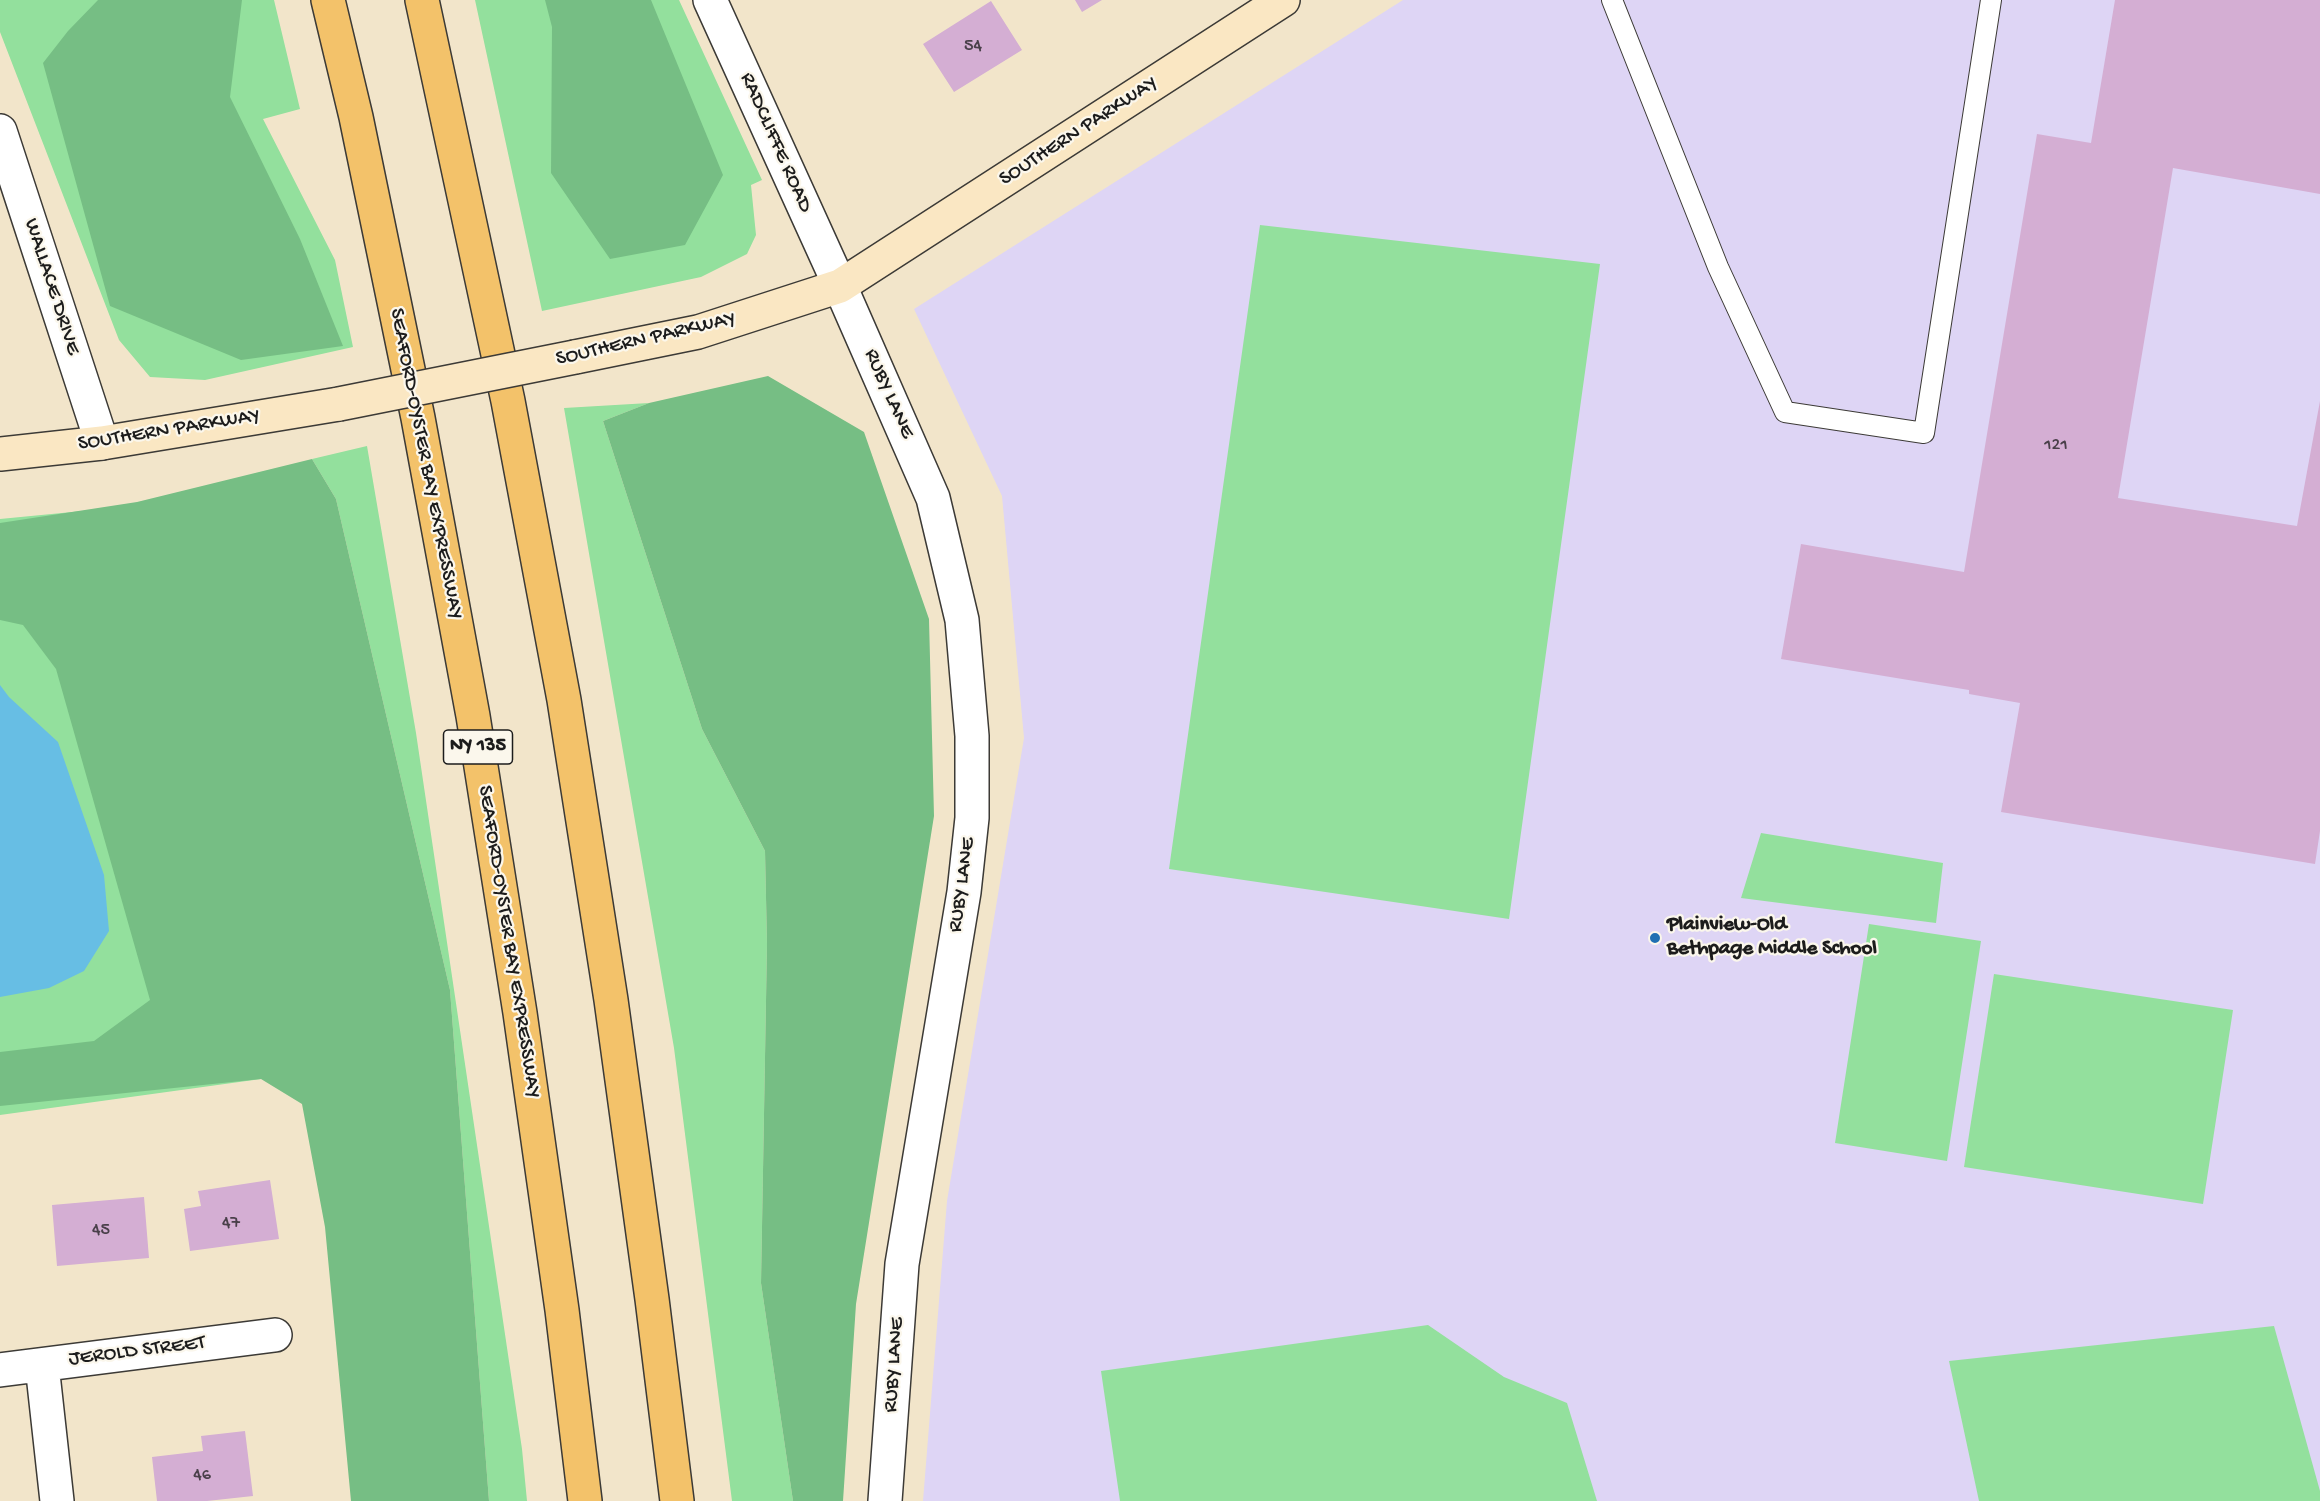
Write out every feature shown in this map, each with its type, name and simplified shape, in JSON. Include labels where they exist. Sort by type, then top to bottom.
[{"type":"highway","name":"SEAFORD-OYSTER BAY EXPRESSWAY","points":[[328,0],[356,117],[418,418],[473,716],[525,1047],[562,1310],[585,1501]]},
{"type":"highway","points":[[422,0],[508,401],[564,700],[612,1011],[651,1287],[677,1501]]},
{"type":"street","name":"RADCLIFFE ROAD","points":[[710,0],[840,286]]},
{"type":"street","name":"SOUTHERN PARKWAY","points":[[0,454],[102,443],[339,404],[575,357],[698,332],[840,286],[1283,0]]},
{"type":"street","name":"WALLACE DRIVE","points":[[0,131],[102,443]]},
{"type":"street","name":"RUBY LANE","points":[[840,286],[933,498],[962,620],[972,736],[972,818],[964,892],[902,1264],[885,1501]]},
{"type":"street","name":"JEROLD STREET","points":[[0,1370],[275,1335]]},
{"type":"street","points":[[42,1365],[57,1501]]},
{"type":"lane","points":[[1612,0],[1718,267],[1785,412],[1924,433],[1991,0]]},
{"type":"shaded area","name":"Plainview-Old Bethpage Middle School","points":[[1403,0],[2320,0],[2320,1501],[923,1501],[947,1201],[1024,738],[1002,496],[914,309]]},
{"type":"green space","points":[[0,0],[274,0],[300,109],[263,119],[335,260],[353,347],[205,380],[150,377],[119,340],[0,32]]},
{"type":"green space","points":[[98,0],[242,0],[230,97],[300,239],[343,346],[241,360],[110,306],[43,63],[68,31]]},
{"type":"green space","points":[[475,0],[679,0],[762,180],[751,185],[756,235],[747,254],[701,277],[542,311]]},
{"type":"green space","points":[[545,0],[651,0],[723,175],[685,245],[610,259],[551,173],[552,27]]},
{"type":"green space","points":[[1260,225],[1600,264],[1509,919],[1169,869]]},
{"type":"green space","points":[[768,376],[864,432],[929,619],[934,816],[856,1304],[843,1501],[793,1501],[761,1283],[767,944],[765,851],[702,729],[603,421],[649,403]]},
{"type":"green space","points":[[649,403],[603,421],[702,729],[765,851],[767,944],[761,1283],[793,1501],[732,1501],[674,1048],[564,408]]},
{"type":"green space","points":[[367,446],[416,733],[522,1449],[527,1501],[489,1501],[450,990],[336,499],[312,459]]},
{"type":"green space","points":[[312,459],[336,499],[450,990],[489,1501],[351,1501],[325,1227],[302,1104],[261,1079],[0,1106],[0,1052],[94,1041],[150,1000],[56,669],[23,625],[0,620],[0,523],[137,502]]},
{"type":"green space","points":[[103,509],[261,1079],[0,1115],[0,519]]},
{"type":"green space","points":[[1761,833],[1943,863],[1936,923],[1741,898]]},
{"type":"green space","points":[[1869,924],[1981,941],[1947,1161],[1835,1143]]},
{"type":"green space","points":[[1994,974],[2233,1010],[2203,1204],[1964,1167]]},
{"type":"green space","points":[[1428,1325],[1504,1377],[1567,1403],[1597,1501],[1120,1501],[1101,1371]]},
{"type":"green space","points":[[2274,1326],[2320,1491],[2320,1501],[1979,1501],[1949,1361]]},
{"type":"water","points":[[0,685],[9,697],[58,742],[104,875],[109,931],[84,971],[49,988],[0,997]]},
{"type":"building","points":[[1075,0],[1102,0],[1082,12]]},
{"type":"building","points":[[2115,0],[2320,0],[2320,194],[2173,168],[2118,498],[2297,526],[2320,401],[2320,831],[2315,864],[2001,812],[2020,703],[1969,694],[1969,690],[1781,659],[1801,544],[1964,572],[2037,134],[2091,143]]},
{"type":"building","points":[[991,1],[1022,50],[954,92],[923,44]]},
{"type":"building","points":[[270,1180],[279,1239],[190,1251],[184,1209],[201,1206],[198,1191]]},
{"type":"building","points":[[144,1197],[149,1258],[57,1266],[52,1205]]},
{"type":"building","points":[[245,1431],[253,1496],[207,1501],[157,1501],[152,1457],[203,1451],[201,1436]]},
{"type":"place","name":"Plainview-Old Bethpage Middle School","points":[[1655,938]]}]
